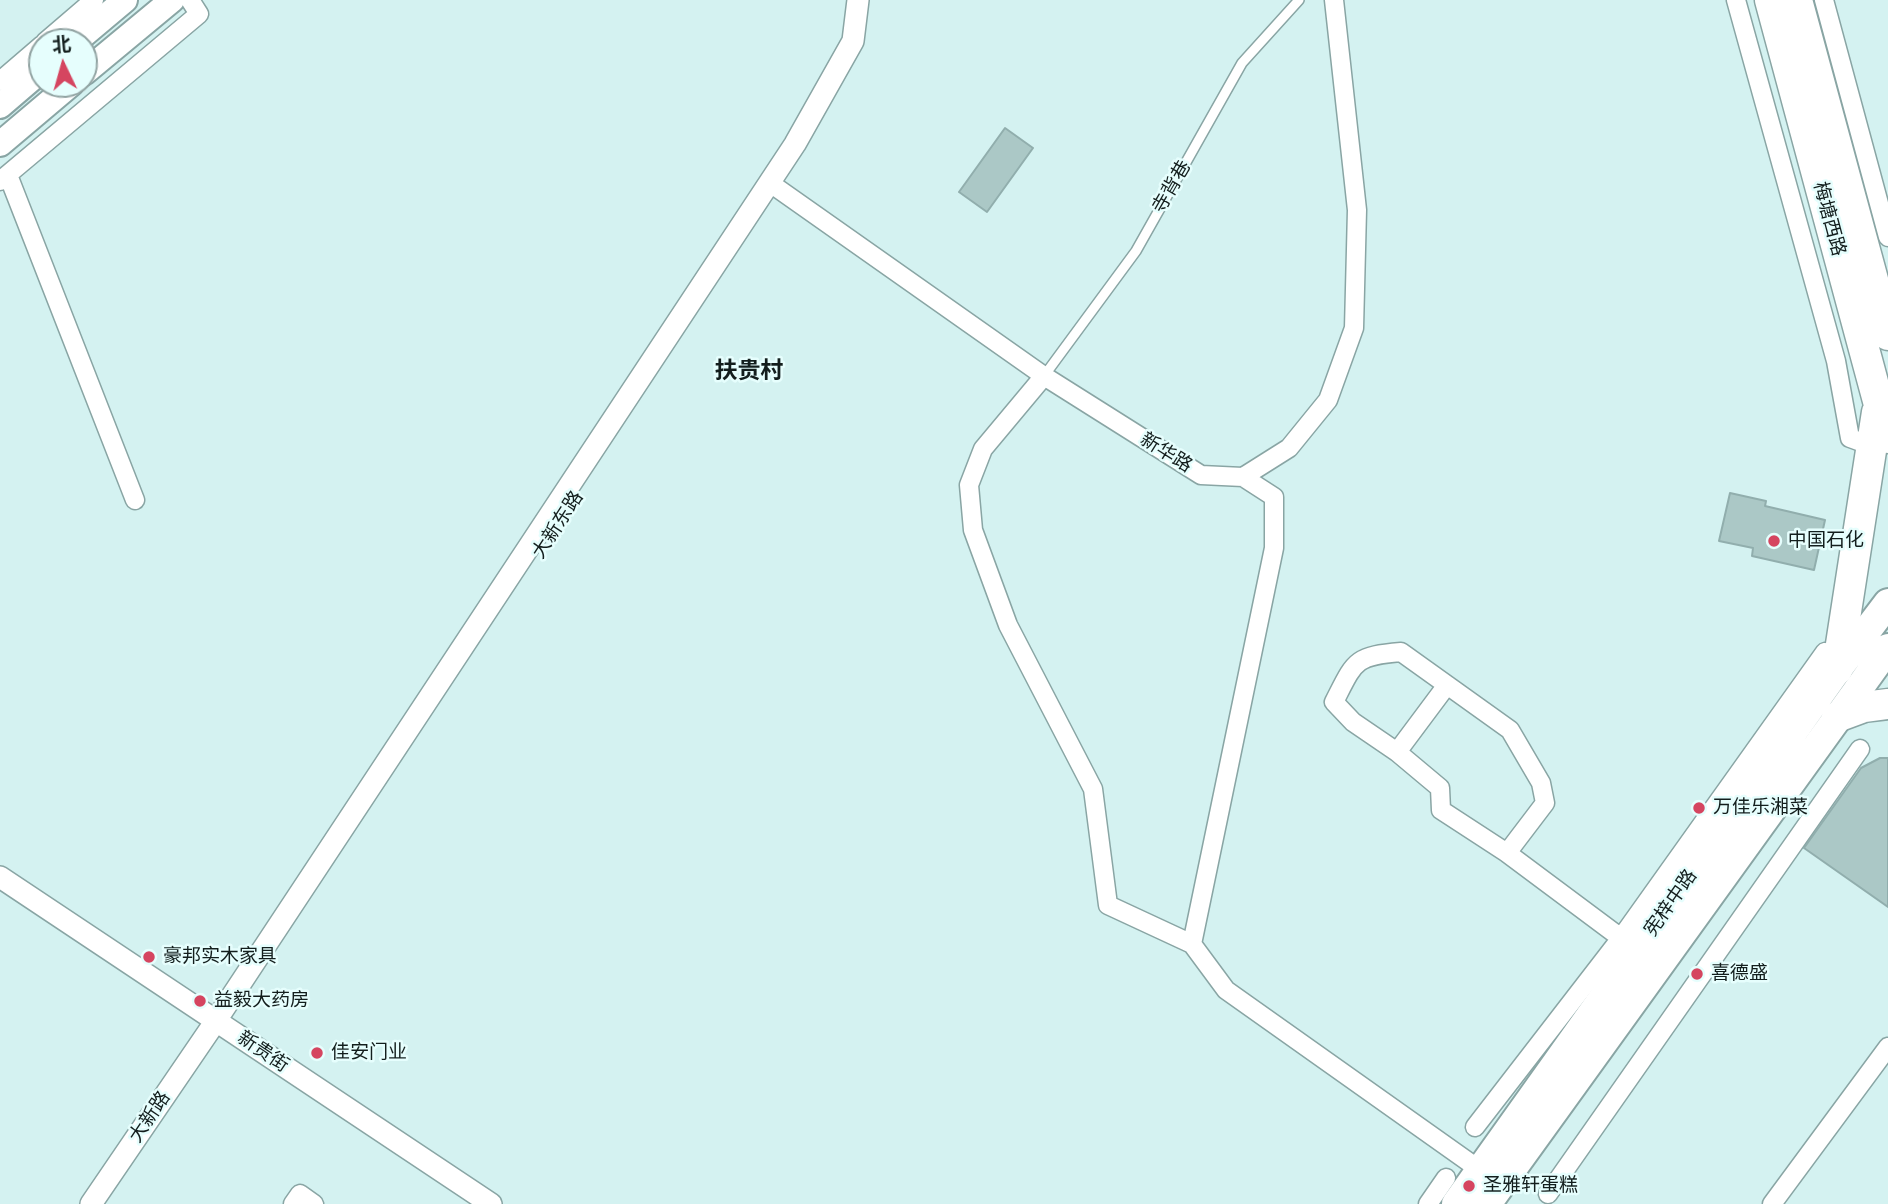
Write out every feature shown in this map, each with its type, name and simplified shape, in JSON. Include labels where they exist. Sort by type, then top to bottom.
[{"type":"highway","name":"梅塘西路","points":[[1770,0],[1879,401],[1880,442]]},
{"type":"highway","name":"梅塘西路","points":[[1797,0],[1888,335]]},
{"type":"highway","points":[[1831,661],[1880,442]]},
{"type":"highway","points":[[1837,717],[1864,707],[1888,704]]},
{"type":"main road","points":[[92,28],[125,0]]},
{"type":"main road","points":[[98,62],[172,0]]},
{"type":"main road","points":[[0,106],[28,82]]},
{"type":"main road","points":[[0,144],[54,98]]},
{"type":"main road","name":"宪梓中路","points":[[1476,1192],[1831,661],[1888,603]]},
{"type":"main road","name":"宪梓中路","points":[[1476,1192],[1888,648]]},
{"type":"street","points":[[61,28],[94,0]]},
{"type":"street","points":[[135,500],[4,178],[199,14],[190,0]]},
{"type":"street","name":"大新东路","points":[[775,187],[795,144],[853,41],[858,0]]},
{"type":"street","name":"大新东路","points":[[217,1029],[775,187],[863,47],[870,0]]},
{"type":"street","points":[[1192,944],[1274,548],[1274,497],[1243,477],[1289,448],[1328,400],[1354,328],[1357,210],[1334,0]]},
{"type":"street","points":[[1736,0],[1836,361],[1850,438],[1880,442]]},
{"type":"street","points":[[1824,0],[1888,237]]},
{"type":"street","points":[[0,81],[28,57]]},
{"type":"street","name":"新华路","points":[[775,187],[1044,376],[1201,475],[1243,477]]},
{"type":"street","points":[[1044,376],[983,449],[969,485],[973,530],[1009,625],[1093,789],[1108,905],[1192,944],[1226,990],[1476,1192]]},
{"type":"street","points":[[1507,853],[1545,803],[1541,783],[1510,730],[1401,652],[1369,655],[1352,667],[1334,702],[1353,722],[1397,752],[1440,788],[1441,810],[1507,853],[1621,938]]},
{"type":"street","points":[[1475,1127],[1831,661]]},
{"type":"street","points":[[1397,752],[1447,685]]},
{"type":"street","points":[[1548,1194],[1860,749]]},
{"type":"street","name":"新贵街","points":[[0,877],[467,1204]]},
{"type":"street","name":"新贵街","points":[[0,892],[491,1204]]},
{"type":"street","name":"大新路","points":[[91,1204],[217,1029]]},
{"type":"street","name":"大新路","points":[[107,1204],[217,1029]]},
{"type":"street","points":[[1772,1204],[1888,1047]]},
{"type":"street","points":[[1428,1204],[1476,1192]]},
{"type":"street","points":[[293,1204],[300,1194],[314,1204]]},
{"type":"lane","name":"寺背巷","points":[[1044,376],[1136,251],[1242,63],[1299,0]]},
{"type":"building","points":[[1005,128],[1033,148],[987,212],[959,192]]},
{"type":"building","points":[[1730,493],[1766,501],[1765,506],[1825,520],[1814,570],[1752,556],[1753,548],[1719,541]]},
{"type":"building","points":[[1880,758],[1888,758],[1888,907],[1804,848],[1861,768]]},
{"type":"place","name":"中国石化","points":[[1774,541]]},
{"type":"place","name":"万佳乐湘菜","points":[[1699,808]]},
{"type":"place","name":"豪邦实木家具","points":[[149,957]]},
{"type":"place","name":"喜德盛","points":[[1697,974]]},
{"type":"place","name":"益毅大药房","points":[[200,1001]]},
{"type":"place","name":"佳安门业","points":[[317,1053]]},
{"type":"place","name":"圣雅轩蛋糕","points":[[1469,1186]]},
{"type":"district","name":"扶贵村","points":[[749,371]]}]
